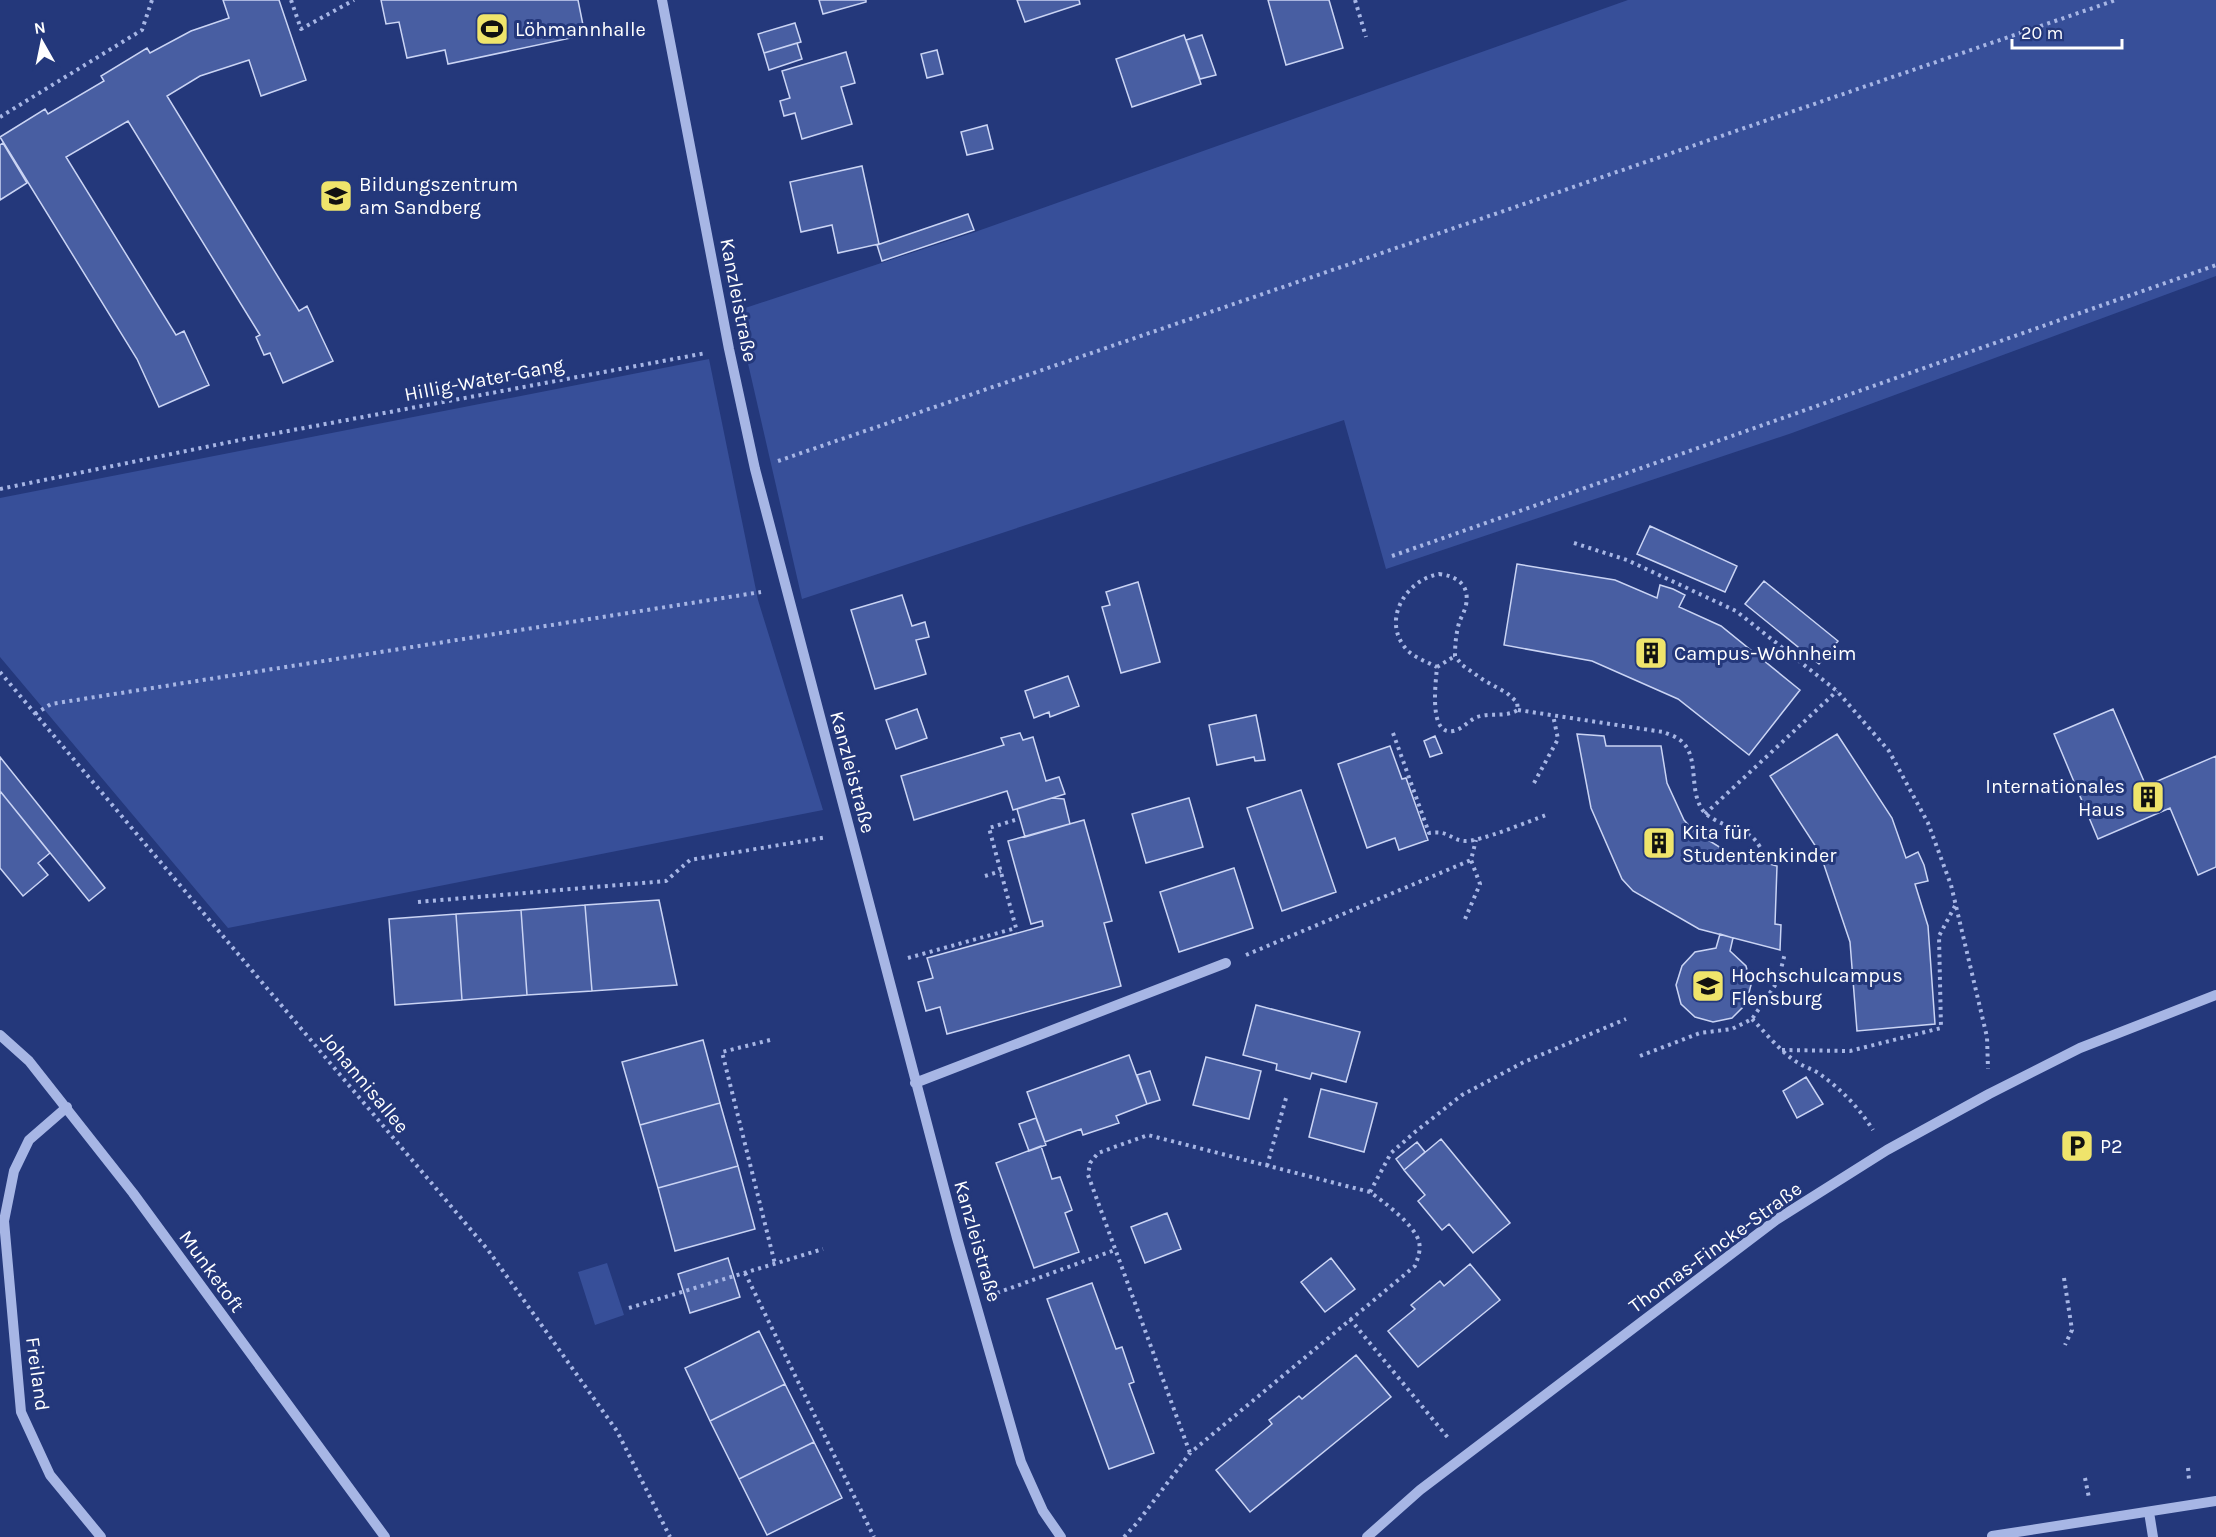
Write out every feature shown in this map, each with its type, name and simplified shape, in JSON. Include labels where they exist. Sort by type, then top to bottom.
[{"type":"street","name":"Kanzleistraße","points":[[662,0],[729,349],[755,469],[957,1238],[1022,1462],[1043,1511],[1061,1537]]},
{"type":"street","points":[[915,1083],[1226,963]]},
{"type":"street","name":"Thomas-Fincke-Straße","points":[[1367,1537],[1420,1490],[1776,1220],[1887,1150],[1989,1094],[2080,1048],[2216,996]]},
{"type":"street","name":"Munketoft","points":[[0,1035],[29,1061],[133,1193],[385,1537]]},
{"type":"street","name":"Freiland","points":[[67,1107],[29,1140],[14,1171],[4,1221],[21,1412],[50,1475],[100,1537]]},
{"type":"street","points":[[1992,1536],[2216,1501]]},
{"type":"street","points":[[2149,1512],[2153,1537]]},
{"type":"path","points":[[0,117],[142,30],[152,0]]},
{"type":"path","points":[[291,0],[301,29],[354,0]]},
{"type":"path","points":[[1355,0],[1366,37]]},
{"type":"path","points":[[755,469],[2116,0]]},
{"type":"path","points":[[1392,556],[2216,265]]},
{"type":"path","name":"Hillig-Water-Gang","points":[[0,489],[244,439],[729,349]]},
{"type":"path","points":[[1574,543],[1627,560],[1736,610],[1837,691],[1888,751],[1928,823],[1951,885],[1987,1037],[1989,1094]]},
{"type":"path","points":[[1437,667],[1408,650],[1396,627],[1396,614],[1403,597],[1413,586],[1427,576],[1439,574],[1452,576],[1461,581],[1467,591],[1466,605],[1455,641],[1455,656],[1462,665],[1507,693],[1517,702],[1518,710]]},
{"type":"path","points":[[35,714],[51,704],[786,587]]},
{"type":"path","points":[[1437,667],[1455,656]]},
{"type":"path","points":[[1437,667],[1435,712],[1442,729],[1450,732],[1460,729],[1480,716],[1508,716],[1518,710],[1663,732],[1681,740],[1691,757],[1697,800],[1705,814],[1724,825],[1744,831],[1758,841],[1764,856]]},
{"type":"path","name":"Johannisallee","points":[[0,672],[488,1250],[617,1431],[670,1537]]},
{"type":"path","points":[[1705,814],[1837,691]]},
{"type":"path","points":[[1534,783],[1558,739],[1553,715]]},
{"type":"path","points":[[1393,733],[1429,833],[1442,831],[1464,842],[1476,840],[1546,815]]},
{"type":"path","points":[[884,965],[1016,928],[989,828],[1015,820]]},
{"type":"path","points":[[418,902],[666,880],[690,860],[850,833]]},
{"type":"path","points":[[1465,919],[1480,884],[1471,860],[1476,840]]},
{"type":"path","points":[[1226,963],[1471,860]]},
{"type":"path","points":[[985,876],[1001,871]]},
{"type":"path","points":[[1782,1050],[1850,1051],[1941,1028],[1939,936],[1955,905]]},
{"type":"path","points":[[1640,1056],[1700,1033],[1732,1029],[1752,1019],[1778,981],[1785,953]]},
{"type":"path","points":[[1370,1192],[1391,1153],[1462,1095],[1524,1062],[1626,1019]]},
{"type":"path","points":[[1752,1019],[1782,1050],[1836,1087],[1864,1116],[1887,1150]]},
{"type":"path","points":[[770,1040],[722,1052],[775,1264]]},
{"type":"path","points":[[1267,1166],[1286,1098]]},
{"type":"path","points":[[1124,1537],[1190,1453],[1415,1266],[1419,1253],[1419,1242],[1412,1231],[1389,1205],[1370,1192],[1148,1135],[1098,1153],[1090,1163],[1088,1175],[1190,1453]]},
{"type":"path","points":[[629,1308],[823,1250]]},
{"type":"path","points":[[977,1301],[1115,1250]]},
{"type":"path","points":[[745,1273],[874,1537]]},
{"type":"path","points":[[2064,1278],[2072,1330],[2065,1345]]},
{"type":"path","points":[[1350,1319],[1464,1457]]},
{"type":"shaded area","points":[[1628,0],[2216,0],[2216,276],[1792,433],[1386,569],[1344,420],[802,599],[736,311],[975,232]]},
{"type":"shaded area","points":[[709,359],[758,600],[823,810],[228,928],[0,657],[0,498]]},
{"type":"shaded area","points":[[607,1263],[624,1315],[595,1325],[578,1272]]},
{"type":"building","points":[[223,0],[279,0],[306,80],[261,96],[249,60],[200,76],[167,96],[299,311],[307,306],[333,361],[283,383],[270,353],[264,355],[256,337],[260,335],[128,121],[66,157],[176,335],[184,331],[209,385],[159,407],[137,359],[0,137],[45,109],[48,114],[104,81],[101,76],[147,48],[150,53],[191,31],[229,18]]},
{"type":"building","name":"Löhmannhalle","points":[[381,0],[578,0],[585,35],[448,64],[445,50],[407,58],[399,22],[386,24]]},
{"type":"building","points":[[819,0],[866,0],[866,2],[823,14]]},
{"type":"building","points":[[1017,0],[1079,0],[1080,4],[1025,22]]},
{"type":"building","points":[[1268,0],[1329,0],[1343,48],[1286,65]]},
{"type":"building","points":[[795,23],[801,42],[764,53],[758,34]]},
{"type":"building","points":[[1184,35],[1201,84],[1132,107],[1116,59]]},
{"type":"building","points":[[1202,35],[1216,75],[1200,79],[1186,40]]},
{"type":"building","points":[[797,43],[802,59],[769,70],[764,53]]},
{"type":"building","points":[[937,50],[943,74],[927,78],[921,54]]},
{"type":"building","points":[[846,52],[855,83],[841,87],[852,124],[802,139],[795,113],[784,116],[780,101],[790,98],[782,71]]},
{"type":"building","points":[[987,125],[993,149],[967,155],[961,132]]},
{"type":"building","points":[[3,143],[27,183],[0,200],[0,145]]},
{"type":"building","points":[[862,166],[879,244],[838,253],[832,225],[801,232],[790,182]]},
{"type":"building","points":[[968,214],[974,230],[882,261],[877,245]]},
{"type":"building","points":[[1650,526],[1737,566],[1725,592],[1637,554]]},
{"type":"building","name":"Campus-Wohnheim","points":[[1517,564],[1615,580],[1657,598],[1660,585],[1673,589],[1685,595],[1679,607],[1721,626],[1800,690],[1749,755],[1678,699],[1592,661],[1504,645]]},
{"type":"building","points":[[1764,581],[1838,641],[1819,664],[1745,604]]},
{"type":"building","points":[[1138,582],[1160,662],[1121,673],[1102,607],[1110,605],[1106,592]]},
{"type":"building","points":[[902,595],[912,626],[925,622],[929,637],[916,640],[926,674],[875,689],[851,610]]},
{"type":"building","points":[[1068,676],[1079,706],[1050,717],[1049,712],[1034,718],[1025,691]]},
{"type":"building","points":[[917,709],[927,738],[896,749],[886,720]]},
{"type":"building","name":"Internationales Haus","points":[[2113,709],[2146,786],[2216,756],[2216,867],[2198,875],[2170,808],[2098,839],[2054,734]]},
{"type":"building","points":[[1256,715],[1265,760],[1255,761],[1254,757],[1217,765],[1209,725]]},
{"type":"building","points":[[1020,733],[1023,740],[1033,737],[1046,781],[1059,777],[1065,794],[1013,810],[1007,791],[914,820],[901,776],[1004,745],[1001,738]]},
{"type":"building","name":"Kita für Studentenkinder","points":[[1577,734],[1604,736],[1606,746],[1661,746],[1667,783],[1684,820],[1695,832],[1729,853],[1777,866],[1775,924],[1781,925],[1780,950],[1699,929],[1633,891],[1622,879],[1591,808]]},
{"type":"building","points":[[1837,734],[1892,818],[1906,858],[1918,852],[1924,865],[1928,881],[1915,884],[1928,926],[1935,1024],[1857,1031],[1850,942],[1820,853],[1770,776]]},
{"type":"building","points":[[1435,736],[1442,753],[1430,757],[1424,741]]},
{"type":"building","points":[[1390,746],[1402,779],[1406,778],[1428,840],[1399,850],[1395,838],[1367,848],[1338,764]]},
{"type":"building","points":[[0,757],[105,888],[89,901],[0,791]]},
{"type":"building","points":[[1301,790],[1336,892],[1282,911],[1247,808]]},
{"type":"building","points":[[0,791],[50,853],[38,863],[48,875],[23,896],[0,868]]},
{"type":"building","points":[[1052,798],[1064,799],[1070,824],[1025,837],[1017,809]]},
{"type":"building","points":[[1189,798],[1203,847],[1146,863],[1132,814]]},
{"type":"building","points":[[1084,820],[1112,921],[1104,923],[1121,986],[947,1034],[940,1007],[926,1011],[918,982],[933,978],[927,958],[1043,926],[1042,921],[1031,924],[1008,841]]},
{"type":"building","points":[[1234,868],[1253,928],[1179,952],[1160,892]]},
{"type":"building","points":[[659,900],[677,985],[592,991],[585,905]]},
{"type":"building","points":[[585,905],[592,991],[527,995],[521,910]]},
{"type":"building","points":[[521,910],[527,995],[462,1000],[456,914]]},
{"type":"building","points":[[456,914],[462,1000],[395,1005],[389,919]]},
{"type":"building","points":[[1720,934],[1733,938],[1730,951],[1746,966],[1751,985],[1746,1004],[1732,1018],[1713,1022],[1695,1017],[1681,1004],[1676,985],[1682,966],[1695,952],[1716,948]]},
{"type":"building","points":[[1256,1005],[1360,1032],[1346,1082],[1312,1073],[1310,1079],[1276,1070],[1277,1064],[1243,1055]]},
{"type":"building","points":[[703,1040],[720,1103],[640,1125],[622,1062]]},
{"type":"building","points":[[1129,1055],[1147,1104],[1116,1116],[1119,1123],[1083,1135],[1081,1129],[1045,1142],[1027,1092]]},
{"type":"building","points":[[1206,1057],[1261,1071],[1249,1119],[1193,1105]]},
{"type":"building","points":[[1150,1071],[1160,1100],[1147,1104],[1137,1075]]},
{"type":"building","points":[[1806,1077],[1823,1104],[1797,1118],[1783,1091]]},
{"type":"building","points":[[1321,1089],[1377,1103],[1364,1152],[1309,1137]]},
{"type":"building","points":[[720,1103],[738,1166],[658,1188],[640,1125]]},
{"type":"building","points":[[1036,1118],[1046,1145],[1029,1151],[1019,1124]]},
{"type":"building","points":[[1441,1139],[1510,1223],[1473,1253],[1449,1224],[1442,1230],[1418,1201],[1425,1195],[1404,1170]]},
{"type":"building","points":[[1417,1142],[1425,1152],[1404,1170],[1396,1159]]},
{"type":"building","points":[[1041,1146],[1052,1179],[1060,1177],[1072,1210],[1065,1213],[1079,1252],[1034,1268],[996,1163]]},
{"type":"building","points":[[738,1166],[755,1229],[675,1251],[658,1188]]},
{"type":"building","points":[[1167,1213],[1181,1249],[1145,1263],[1131,1227]]},
{"type":"building","points":[[728,1258],[740,1297],[690,1313],[678,1274]]},
{"type":"building","points":[[1331,1258],[1355,1289],[1325,1312],[1301,1282]]},
{"type":"building","points":[[1470,1264],[1500,1300],[1418,1367],[1388,1331],[1415,1309],[1411,1305],[1440,1281],[1444,1286]]},
{"type":"building","points":[[1092,1283],[1116,1349],[1122,1347],[1134,1382],[1129,1384],[1154,1453],[1109,1469],[1047,1299]]},
{"type":"building","points":[[759,1331],[785,1384],[710,1421],[685,1368]]},
{"type":"building","points":[[1356,1355],[1391,1397],[1250,1512],[1216,1470],[1272,1424],[1269,1420],[1299,1396],[1302,1399]]},
{"type":"building","points":[[785,1384],[814,1442],[739,1479],[710,1421]]},
{"type":"building","points":[[814,1442],[842,1498],[767,1535],[739,1479]]},
{"type":"place","name":"Löhmannhalle","points":[[492,29]]},
{"type":"place","name":"Bildungszentrum am Sandberg","points":[[336,196]]},
{"type":"place","name":"Campus-Wohnheim","points":[[1651,653]]},
{"type":"place","name":"Internationales Haus","points":[[2148,797]]},
{"type":"place","name":"Kita für Studentenkinder","points":[[1659,843]]},
{"type":"place","name":"Hochschulcampus Flensburg","points":[[1708,986]]},
{"type":"place","name":"P2","points":[[2077,1146]]}]
